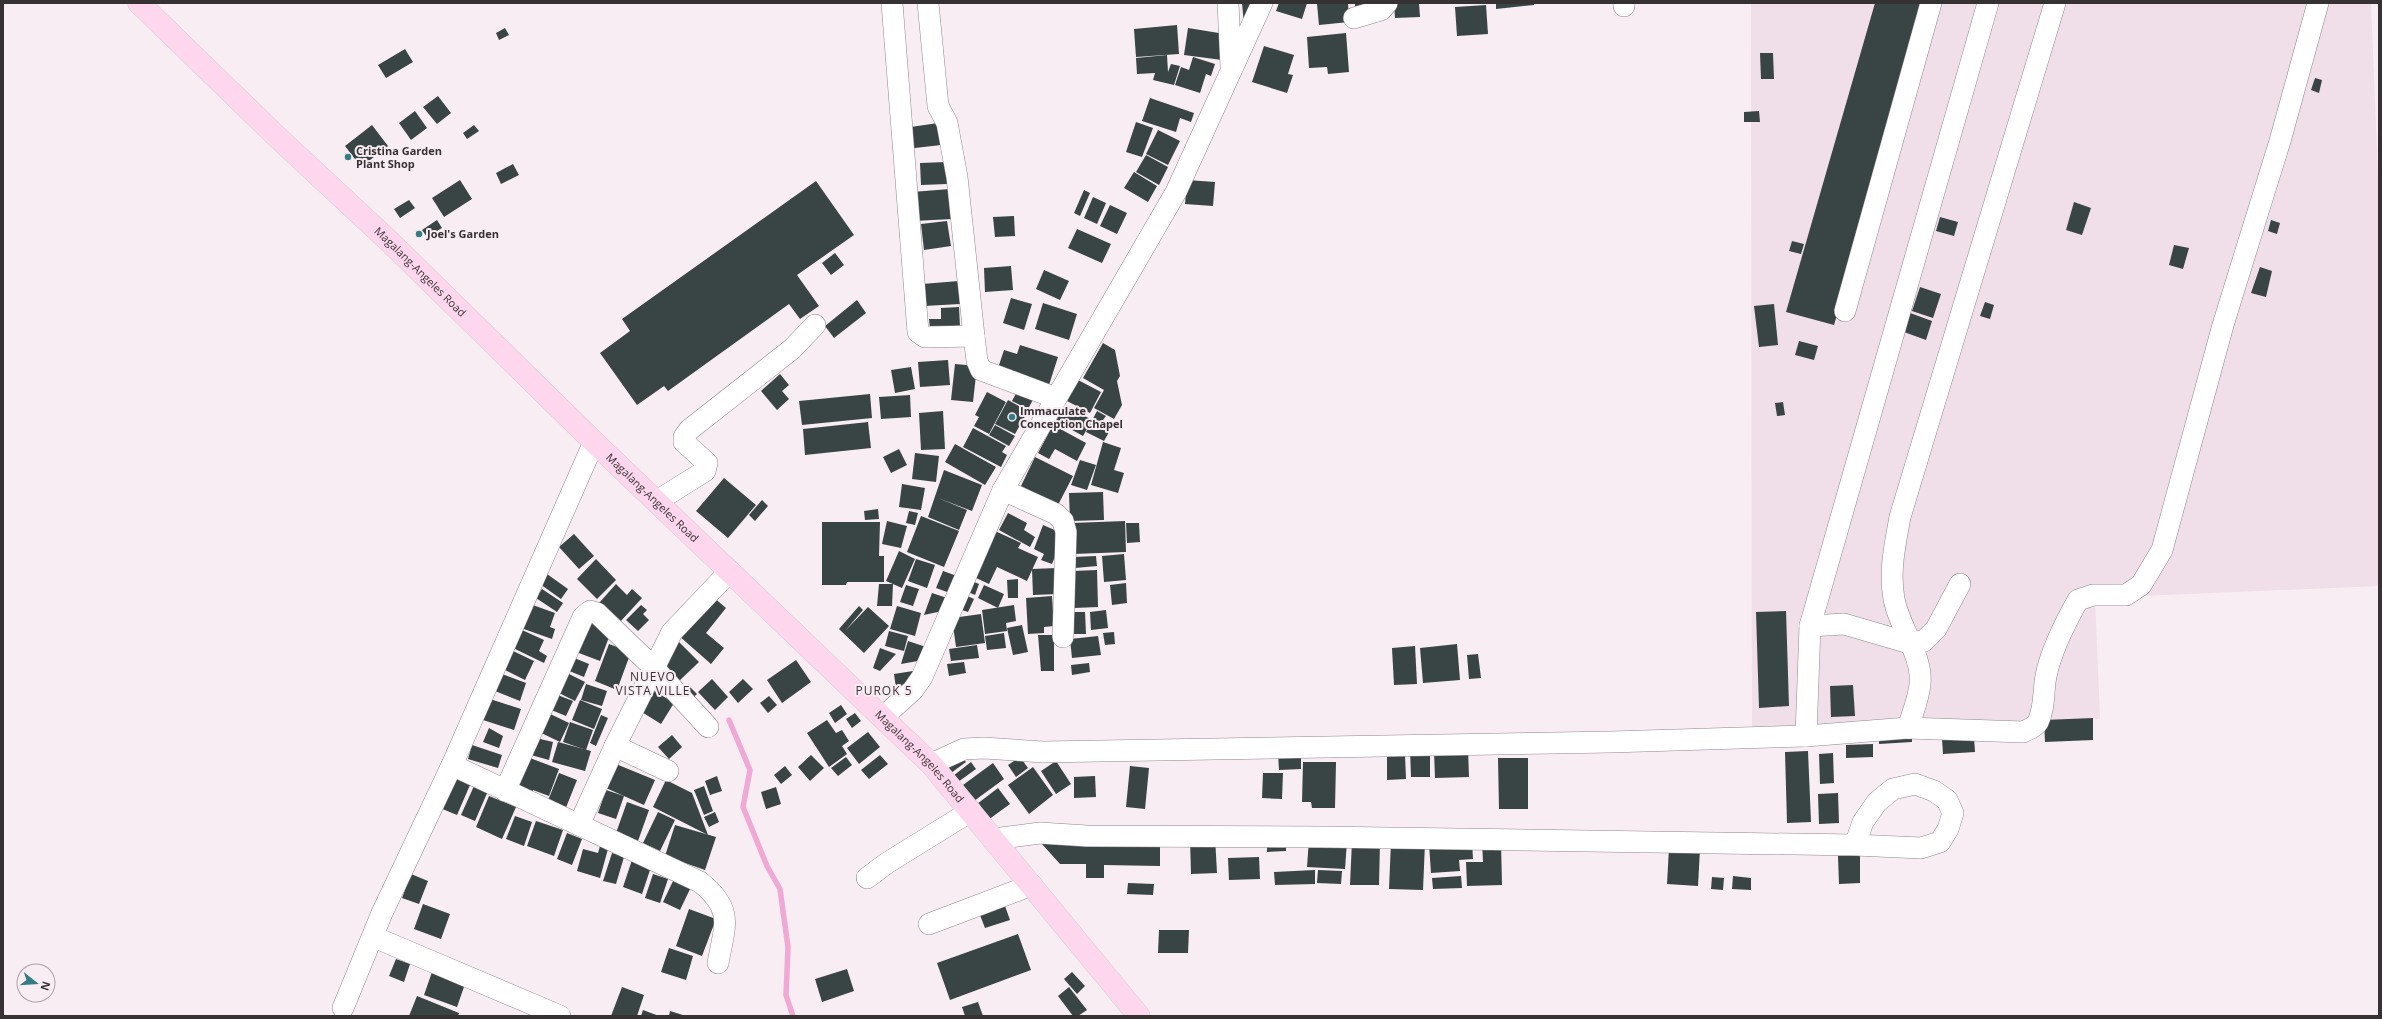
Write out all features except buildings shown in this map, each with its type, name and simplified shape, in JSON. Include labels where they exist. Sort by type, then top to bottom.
[{"type":"main road","name":"Magalang-Angeles Road","points":[[139,3],[274,134],[391,243],[594,442],[883,716],[931,764],[972,811],[993,839],[1140,1016]]},
{"type":"street","points":[[892,3],[918,332],[925,337],[974,336]]},
{"type":"street","points":[[928,3],[938,106],[947,123],[957,177],[977,361],[981,370],[1056,398]]},
{"type":"street","points":[[1228,3],[1231,72]]},
{"type":"street","points":[[883,716],[913,690],[922,677],[1003,490],[1176,192],[1262,3]]},
{"type":"street","points":[[1354,18],[1381,10],[1387,3]]},
{"type":"street","points":[[1845,311],[1932,3]]},
{"type":"street","points":[[1806,736],[1810,626],[1988,3]]},
{"type":"street","points":[[1908,728],[1920,684],[1917,659],[1909,643],[1894,600],[1891,566],[1900,517],[2055,3]]},
{"type":"street","points":[[931,764],[964,749],[984,748],[1059,751],[1611,742],[1806,736],[1908,728],[2023,732],[2038,723],[2042,708],[2046,675],[2062,632],[2078,600],[2092,595],[2126,595],[2142,585],[2162,550],[2223,325],[2282,134],[2318,3]]},
{"type":"street","points":[[657,501],[705,471],[707,463],[684,442],[689,430],[792,349],[815,325]]},
{"type":"street","points":[[343,1008],[374,937],[382,913],[452,765],[594,442]]},
{"type":"street","points":[[1003,490],[1056,514],[1063,521],[1066,532],[1063,637]]},
{"type":"street","points":[[579,826],[653,666],[672,632],[730,571]]},
{"type":"street","points":[[1810,626],[1844,624],[1909,643],[1924,641],[1936,629],[1960,584]]},
{"type":"street","points":[[505,791],[583,617],[590,611],[597,613],[653,666],[708,727]]},
{"type":"street","points":[[615,746],[668,771]]},
{"type":"street","points":[[452,765],[700,882],[716,894],[724,908],[725,924],[718,963]]},
{"type":"street","points":[[867,878],[972,811]]},
{"type":"street","points":[[993,839],[1040,833],[1087,836],[1320,836],[1855,845]]},
{"type":"street","points":[[929,924],[1032,885]]},
{"type":"street","points":[[374,937],[560,1016]]},
{"type":"shaded area","points":[[1751,3],[2371,3],[2379,201],[2379,586],[2095,598],[2100,719],[1752,731]]},
{"type":"waterway","points":[[729,720],[750,770],[743,807],[767,866],[780,889],[788,947],[786,995],[793,1016]]},
{"type":"place","name":"Cristina Garden Plant Shop","points":[[348,157]]},
{"type":"place","name":"Joel's Garden","points":[[419,234]]},
{"type":"place","name":"Immaculate Conception Chapel","points":[[1012,417]]},
{"type":"district","name":"NUEVO VISTA VILLE","points":[[653,684]]},
{"type":"district","name":"PUROK 5","points":[[884,691]]}]
